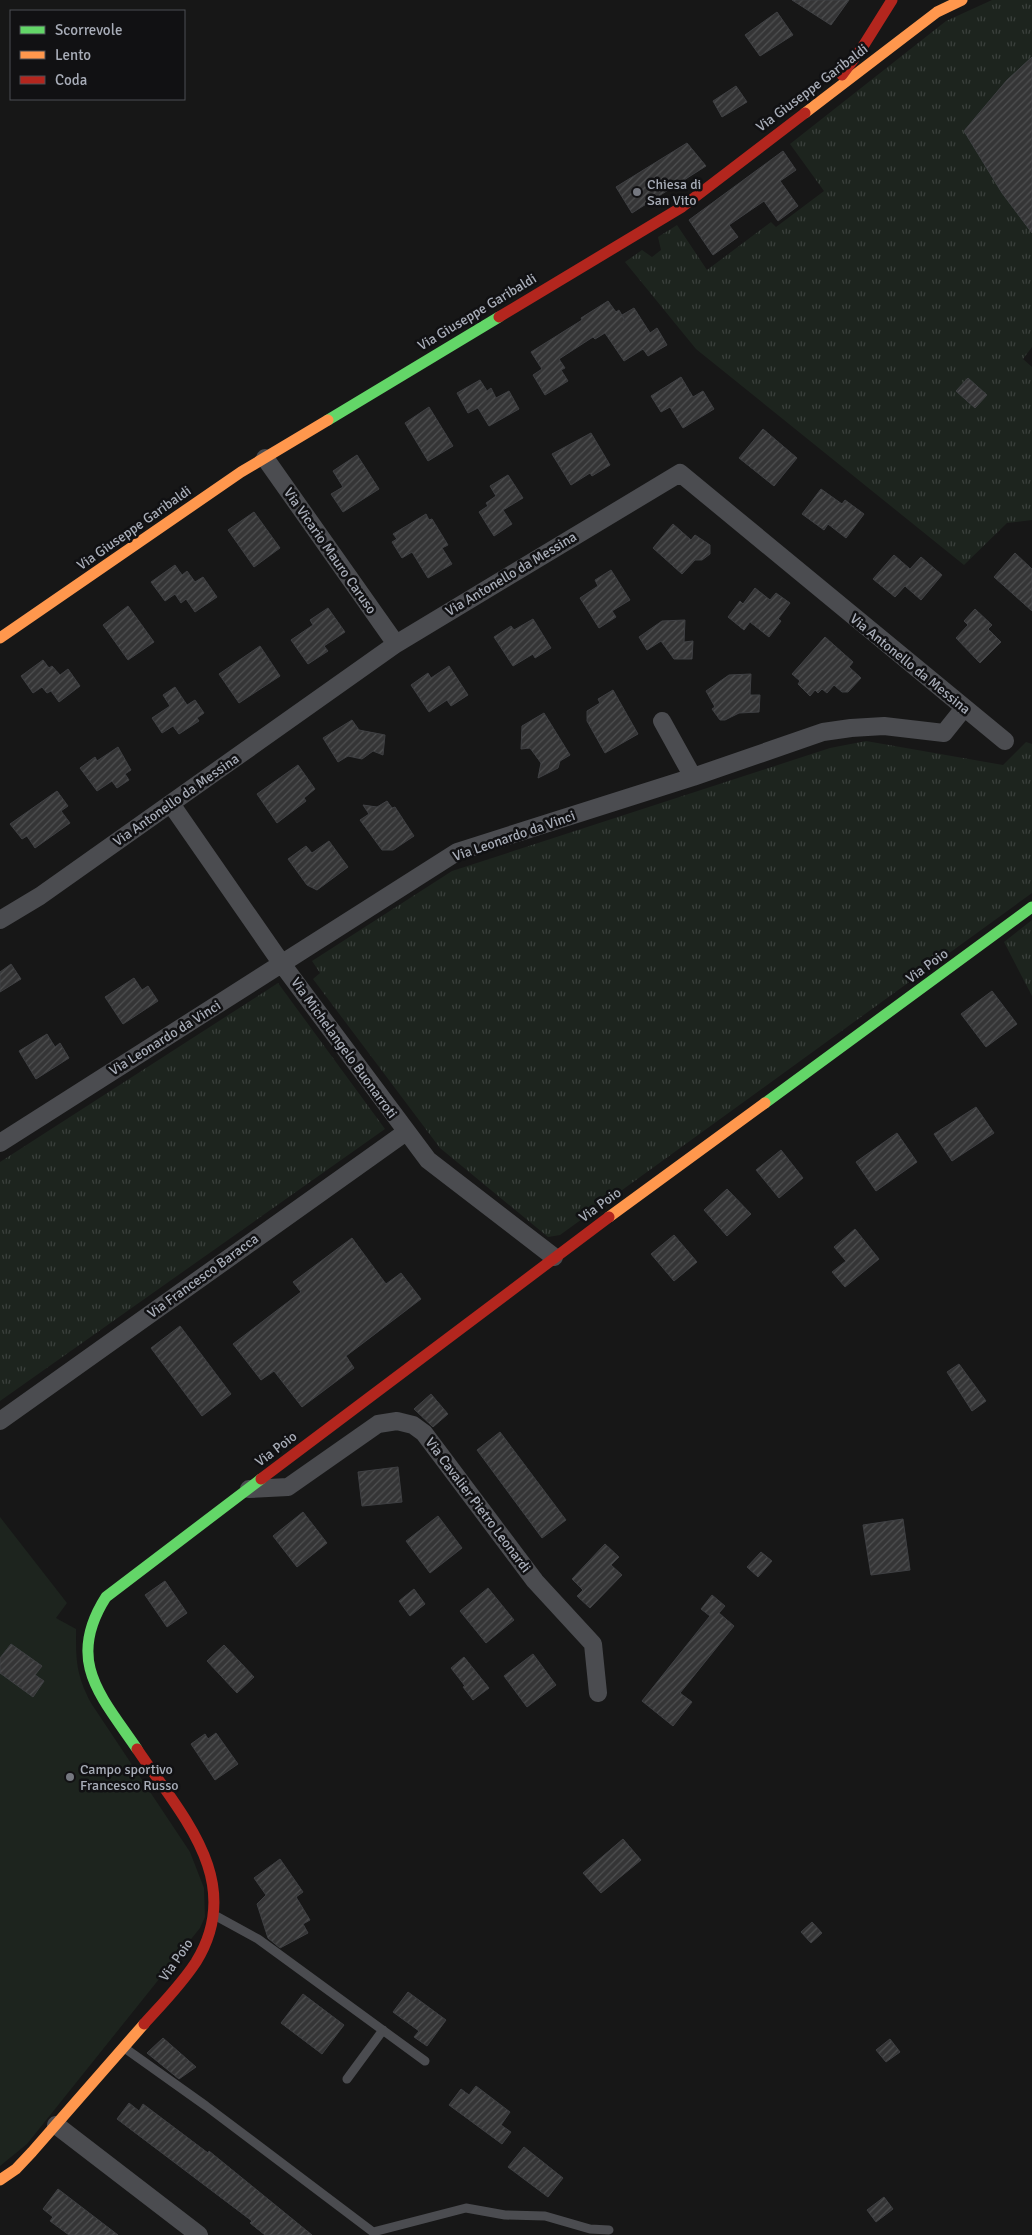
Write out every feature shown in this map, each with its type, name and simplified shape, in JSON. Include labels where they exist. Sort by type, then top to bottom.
[{"type":"street","points":[[824,99],[862,48],[892,0]]},
{"type":"street","points":[[926,3],[937,12],[940,0]]},
{"type":"street","name":"Via Giuseppe Garibaldi","points":[[0,638],[233,477],[682,207],[937,12],[962,0]]},
{"type":"street","name":"Via Vicario Mauro Caruso","points":[[265,458],[396,644]]},
{"type":"street","name":"Via Antonello da Messina","points":[[0,920],[40,896],[396,644],[680,473],[1005,741]]},
{"type":"street","name":"Via Leonardo da Vinci","points":[[0,1143],[457,852],[833,731],[884,726],[944,733],[964,708]]},
{"type":"street","points":[[662,722],[693,777]]},
{"type":"street","name":"Via Michelangelo Buonarroti","points":[[171,804],[282,964],[428,1160],[554,1257]]},
{"type":"street","name":"Via Poio","points":[[0,2180],[16,2169],[185,1978],[200,1957],[209,1939],[216,1916],[215,1891],[210,1867],[201,1845],[95,1686],[88,1664],[87,1646],[89,1629],[95,1613],[106,1597],[554,1257],[1032,907]]},
{"type":"street","name":"Via Francesco Baracca","points":[[0,1421],[406,1132]]},
{"type":"street","name":"Via Cavalier Pietro Leonardi","points":[[248,1489],[288,1487],[378,1424],[397,1421],[413,1425],[424,1432],[535,1581],[593,1644],[598,1693]]},
{"type":"street","points":[[56,2125],[199,2235]]},
{"type":"lane","points":[[216,1916],[258,1938],[425,2061]]},
{"type":"lane","points":[[347,2079],[383,2030]]},
{"type":"lane","points":[[124,2047],[206,2106],[373,2232],[466,2208],[505,2215],[545,2216],[590,2229],[608,2230]]},
{"type":"green space","points":[[992,0],[1032,0],[1032,347],[1023,359],[1032,367],[1032,520],[1007,523],[964,565],[696,349],[625,262],[642,250],[652,257],[661,250],[658,237],[677,225],[707,270],[771,222],[776,227],[824,191],[790,144],[946,21]]},
{"type":"green space","points":[[866,741],[1003,765],[1026,742],[1032,744],[1032,893],[560,1235],[548,1237],[440,1148],[313,979],[320,973],[312,961],[452,871],[830,748]]},
{"type":"green space","points":[[1032,920],[1032,996],[1004,942]]},
{"type":"green space","points":[[278,983],[385,1129],[0,1401],[0,1162]]},
{"type":"green space","name":"Campo sportivo Francesco Russo","points":[[0,1517],[67,1603],[56,1618],[76,1629],[76,1650],[82,1684],[91,1703],[190,1852],[204,1888],[205,1917],[200,1928],[27,2144],[0,2166]]},
{"type":"building","points":[[792,0],[849,0],[831,25]]},
{"type":"building","points":[[777,12],[793,35],[760,56],[745,35]]},
{"type":"building","points":[[1032,57],[1032,233],[1002,193],[964,131],[1007,80]]},
{"type":"building","points":[[736,86],[747,102],[722,117],[713,101]]},
{"type":"building","points":[[687,143],[706,166],[632,213],[616,187]]},
{"type":"building","points":[[783,151],[796,170],[780,181],[798,206],[778,221],[764,201],[729,225],[738,237],[713,255],[689,220]]},
{"type":"building","points":[[608,301],[616,312],[619,310],[625,321],[622,315],[634,308],[650,333],[657,328],[667,345],[648,356],[643,349],[624,361],[605,333],[595,339],[593,337],[559,359],[565,368],[561,370],[568,381],[545,395],[533,375],[542,369],[531,352]]},
{"type":"building","points":[[681,377],[693,397],[703,391],[714,409],[683,428],[670,407],[661,412],[651,396]]},
{"type":"building","points":[[968,378],[987,395],[975,408],[956,391]]},
{"type":"building","points":[[480,380],[487,391],[491,388],[496,398],[509,391],[519,409],[489,426],[478,408],[468,413],[457,393]]},
{"type":"building","points":[[429,407],[453,446],[428,461],[405,423]]},
{"type":"building","points":[[763,429],[797,458],[774,486],[739,458]]},
{"type":"building","points":[[591,433],[610,465],[592,476],[590,473],[571,485],[552,454]]},
{"type":"building","points":[[357,455],[379,489],[343,512],[331,494],[343,487],[333,471]]},
{"type":"building","points":[[508,475],[523,498],[503,510],[512,524],[494,536],[479,512],[488,506],[486,503],[496,496],[490,486]]},
{"type":"building","points":[[821,489],[842,504],[845,500],[864,514],[846,538],[828,524],[824,530],[802,514]]},
{"type":"building","points":[[254,512],[280,548],[254,567],[228,530]]},
{"type":"building","points":[[426,514],[429,520],[432,519],[448,545],[442,548],[452,564],[428,578],[412,552],[402,558],[392,542],[397,539],[393,534]]},
{"type":"building","points":[[673,524],[691,540],[695,535],[710,545],[710,554],[702,560],[695,560],[682,574],[653,548]]},
{"type":"building","points":[[1015,553],[1032,569],[1032,611],[994,577]]},
{"type":"building","points":[[894,555],[910,569],[921,557],[942,575],[921,600],[905,586],[895,597],[873,579]]},
{"type":"building","points":[[175,565],[182,575],[187,571],[195,582],[203,577],[217,597],[195,612],[186,599],[181,603],[175,594],[165,601],[151,582]]},
{"type":"building","points":[[611,570],[630,600],[612,611],[616,617],[599,628],[580,598],[598,586],[595,580]]},
{"type":"building","points":[[755,588],[770,600],[776,593],[790,603],[778,619],[781,621],[769,637],[750,622],[744,630],[728,617],[740,601],[743,604]]},
{"type":"building","points":[[128,606],[154,642],[128,660],[103,625]]},
{"type":"building","points":[[328,608],[345,632],[324,646],[328,651],[308,664],[291,640],[313,625],[310,620]]},
{"type":"building","points":[[975,609],[992,625],[988,629],[1001,642],[980,663],[956,638],[968,625],[964,621]]},
{"type":"building","points":[[533,619],[551,648],[535,658],[533,654],[513,666],[494,637],[511,626],[514,630]]},
{"type":"building","points":[[685,620],[684,642],[693,641],[692,659],[674,659],[661,641],[647,650],[639,637],[662,621]]},
{"type":"building","points":[[825,637],[853,662],[849,667],[861,678],[848,692],[842,692],[834,685],[827,693],[822,689],[818,693],[815,690],[810,696],[798,684],[800,681],[792,674]]},
{"type":"building","points":[[260,646],[280,676],[239,703],[219,674]]},
{"type":"building","points":[[43,660],[49,668],[52,666],[60,675],[68,669],[80,686],[59,702],[51,691],[47,693],[42,687],[33,693],[21,676]]},
{"type":"building","points":[[449,666],[468,695],[451,706],[447,700],[429,712],[411,685],[428,673],[431,678]]},
{"type":"building","points":[[751,674],[750,695],[760,695],[759,712],[739,713],[725,720],[720,720],[712,709],[715,707],[706,691],[729,675]]},
{"type":"building","points":[[175,687],[187,705],[195,700],[204,713],[197,718],[199,721],[179,734],[173,726],[162,733],[152,718],[170,706],[163,695]]},
{"type":"building","points":[[613,690],[638,734],[605,753],[587,721],[587,711],[600,703],[598,699]]},
{"type":"building","points":[[544,713],[570,755],[560,761],[558,768],[538,778],[541,763],[530,748],[521,749],[522,726]]},
{"type":"building","points":[[352,720],[359,730],[385,735],[383,755],[373,751],[362,759],[348,756],[338,762],[323,738]]},
{"type":"building","points":[[118,747],[131,770],[125,774],[129,780],[117,788],[112,781],[97,791],[80,768],[95,757],[97,761]]},
{"type":"building","points":[[298,765],[315,789],[304,798],[306,801],[277,823],[257,794]]},
{"type":"building","points":[[57,791],[68,806],[61,811],[70,823],[35,848],[27,836],[22,839],[10,824]]},
{"type":"building","points":[[387,801],[392,808],[395,807],[414,836],[393,850],[382,850],[360,820],[369,814],[363,805],[377,807]]},
{"type":"building","points":[[329,841],[348,867],[317,890],[307,885],[288,859],[306,846],[312,853]]},
{"type":"building","points":[[11,964],[21,979],[0,992],[0,972]]},
{"type":"building","points":[[134,978],[142,990],[148,986],[158,1001],[123,1024],[105,997]]},
{"type":"building","points":[[992,991],[1017,1024],[986,1047],[961,1014]]},
{"type":"building","points":[[47,1034],[55,1047],[60,1043],[69,1058],[36,1079],[19,1051]]},
{"type":"building","points":[[976,1107],[994,1133],[952,1161],[934,1134]]},
{"type":"building","points":[[897,1133],[917,1162],[876,1191],[856,1162]]},
{"type":"building","points":[[781,1150],[803,1178],[779,1198],[756,1170]]},
{"type":"building","points":[[727,1189],[751,1214],[727,1236],[704,1210]]},
{"type":"building","points":[[855,1229],[879,1259],[845,1287],[832,1272],[846,1261],[834,1247]]},
{"type":"building","points":[[674,1235],[697,1262],[674,1281],[651,1254]]},
{"type":"building","points":[[352,1238],[386,1284],[401,1273],[421,1299],[346,1356],[354,1368],[302,1407],[274,1371],[261,1380],[233,1344],[301,1292],[293,1282]]},
{"type":"building","points":[[180,1326],[231,1394],[202,1416],[151,1348]]},
{"type":"building","points":[[959,1364],[986,1401],[972,1411],[947,1372]]},
{"type":"building","points":[[431,1394],[448,1414],[433,1427],[414,1409]]},
{"type":"building","points":[[500,1432],[566,1520],[542,1538],[477,1450]]},
{"type":"building","points":[[398,1467],[402,1502],[362,1506],[358,1472]]},
{"type":"building","points":[[303,1512],[327,1543],[297,1567],[273,1536]]},
{"type":"building","points":[[438,1516],[462,1548],[430,1573],[406,1541]]},
{"type":"building","points":[[903,1519],[910,1570],[871,1575],[863,1525]]},
{"type":"building","points":[[605,1544],[619,1557],[611,1565],[622,1575],[590,1608],[577,1596],[583,1590],[572,1579]]},
{"type":"building","points":[[761,1552],[772,1561],[758,1577],[747,1567]]},
{"type":"building","points":[[165,1581],[187,1613],[167,1627],[145,1595]]},
{"type":"building","points":[[488,1588],[514,1620],[486,1643],[460,1611]]},
{"type":"building","points":[[414,1589],[425,1604],[410,1616],[399,1601]]},
{"type":"building","points":[[712,1595],[725,1606],[719,1613],[734,1626],[680,1693],[692,1702],[673,1726],[642,1701],[710,1616],[701,1609]]},
{"type":"building","points":[[11,1644],[42,1666],[35,1675],[44,1681],[33,1697],[0,1673],[0,1658]]},
{"type":"building","points":[[224,1645],[254,1677],[237,1693],[207,1661]]},
{"type":"building","points":[[533,1654],[556,1685],[527,1707],[504,1676]]},
{"type":"building","points":[[464,1657],[489,1688],[473,1700],[451,1668]]},
{"type":"building","points":[[216,1733],[238,1764],[215,1780],[191,1744],[205,1734],[208,1739]]},
{"type":"building","points":[[623,1839],[641,1860],[601,1893],[583,1873]]},
{"type":"building","points":[[280,1859],[303,1892],[296,1897],[310,1920],[303,1924],[308,1933],[280,1948],[268,1938],[257,1904],[266,1895],[254,1878]]},
{"type":"building","points":[[812,1922],[822,1933],[811,1943],[801,1932]]},
{"type":"building","points":[[408,1992],[446,2020],[427,2046],[414,2037],[419,2031],[393,2012]]},
{"type":"building","points":[[303,1994],[344,2025],[322,2054],[281,2023]]},
{"type":"building","points":[[163,2038],[196,2067],[179,2079],[147,2053]]},
{"type":"building","points":[[890,2039],[900,2052],[886,2062],[876,2050]]},
{"type":"building","points":[[476,2086],[510,2112],[501,2125],[511,2132],[502,2144],[449,2105],[461,2089],[469,2095]]},
{"type":"building","points":[[129,2103],[139,2111],[143,2104],[208,2153],[209,2151],[312,2235],[265,2235],[250,2223],[252,2221],[117,2119]]},
{"type":"building","points":[[524,2147],[563,2178],[548,2197],[508,2167]]},
{"type":"building","points":[[58,2189],[118,2235],[69,2235],[50,2221],[53,2217],[43,2209]]},
{"type":"building","points":[[884,2197],[893,2209],[876,2222],[867,2210]]},
{"type":"traffic: fast","points":[[328,420],[499,317]]},
{"type":"traffic: fast","points":[[765,1103],[1032,907]]},
{"type":"traffic: fast","points":[[137,1749],[111,1712],[93,1677],[88,1659],[88,1640],[94,1620],[106,1597],[261,1479]]},
{"type":"traffic: slow","points":[[805,113],[937,12],[962,0]]},
{"type":"traffic: slow","points":[[0,638],[241,472],[328,420]]},
{"type":"traffic: slow","points":[[609,1217],[765,1103]]},
{"type":"traffic: slow","points":[[0,2180],[16,2169],[32,2152],[144,2024]]},
{"type":"traffic: jam","points":[[842,75],[862,48],[892,0]]},
{"type":"traffic: jam","points":[[499,317],[682,207],[805,113]]},
{"type":"traffic: jam","points":[[261,1479],[609,1217]]},
{"type":"traffic: jam","points":[[137,1749],[172,1799],[202,1850],[211,1876],[214,1904],[210,1932],[196,1962],[178,1986],[144,2024]]},
{"type":"place","name":"Chiesa di San Vito","points":[[637,192]]},
{"type":"place","name":"Campo sportivo Francesco Russo","points":[[70,1777]]}]
